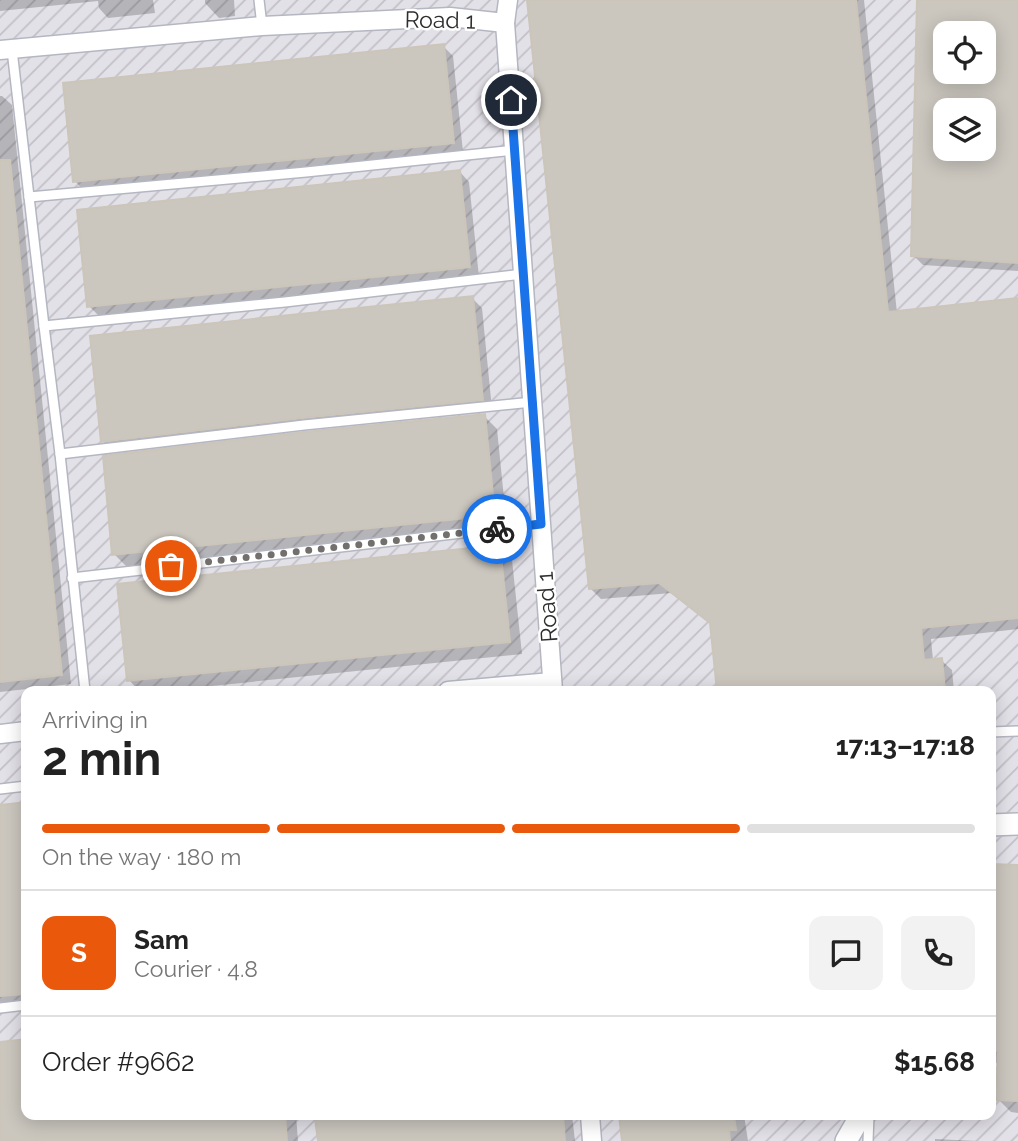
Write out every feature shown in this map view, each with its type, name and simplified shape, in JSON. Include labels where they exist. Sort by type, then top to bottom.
[{"type":"street","points":[[505,23],[508,0]]},
{"type":"street","name":"Road 1","points":[[6,50],[262,26],[450,17],[505,23],[553,686]]},
{"type":"street","points":[[0,734],[21,732]]},
{"type":"street","points":[[996,825],[1018,824]]},
{"type":"street","points":[[590,1120],[592,1141]]},
{"type":"street","points":[[846,1141],[858,1120]]},
{"type":"lane","points":[[259,0],[262,26]]},
{"type":"lane","points":[[6,50],[29,197],[84,686]]},
{"type":"lane","points":[[29,197],[514,150]]},
{"type":"lane","points":[[44,326],[285,302],[523,274]]},
{"type":"lane","points":[[60,454],[304,425],[532,402]]},
{"type":"lane","points":[[72,578],[541,524]]},
{"type":"lane","points":[[996,732],[1018,731]]},
{"type":"lane","points":[[0,789],[21,787]]},
{"type":"lane","points":[[0,1008],[21,1005]]},
{"type":"lane","points":[[867,1141],[869,1120]]},
{"type":"shaded area","points":[[0,0],[1018,0],[1018,1141],[0,1141]]},
{"type":"building","points":[[527,0],[856,0],[888,312],[1018,298],[1018,618],[921,628],[924,660],[942,658],[945,686],[716,686],[710,623],[659,583],[589,589]]},
{"type":"building","points":[[917,0],[1018,0],[1018,263],[911,256]]},
{"type":"building","points":[[444,44],[454,143],[73,182],[63,83]]},
{"type":"building","points":[[0,160],[10,160],[62,675],[0,682]]},
{"type":"building","points":[[460,170],[470,267],[87,307],[77,210]]},
{"type":"building","points":[[473,296],[483,400],[101,442],[90,336]]},
{"type":"building","points":[[485,414],[495,515],[112,555],[103,456]]},
{"type":"building","points":[[500,545],[510,642],[127,681],[117,584]]},
{"type":"building","points":[[21,803],[21,994],[0,996],[0,805]]},
{"type":"building","points":[[996,864],[1018,865],[1018,1101],[996,1100]]},
{"type":"building","points":[[21,1040],[21,1120],[285,1120],[287,1141],[0,1141],[0,1042]]},
{"type":"building","points":[[315,1120],[563,1120],[565,1141],[318,1141]]},
{"type":"building","points":[[620,1120],[735,1120],[736,1130],[729,1130],[730,1141],[622,1141]]},
{"type":"way so far","points":[[171,566],[497,529]]},
{"type":"route","points":[[497,529],[541,524],[511,100]]}]
